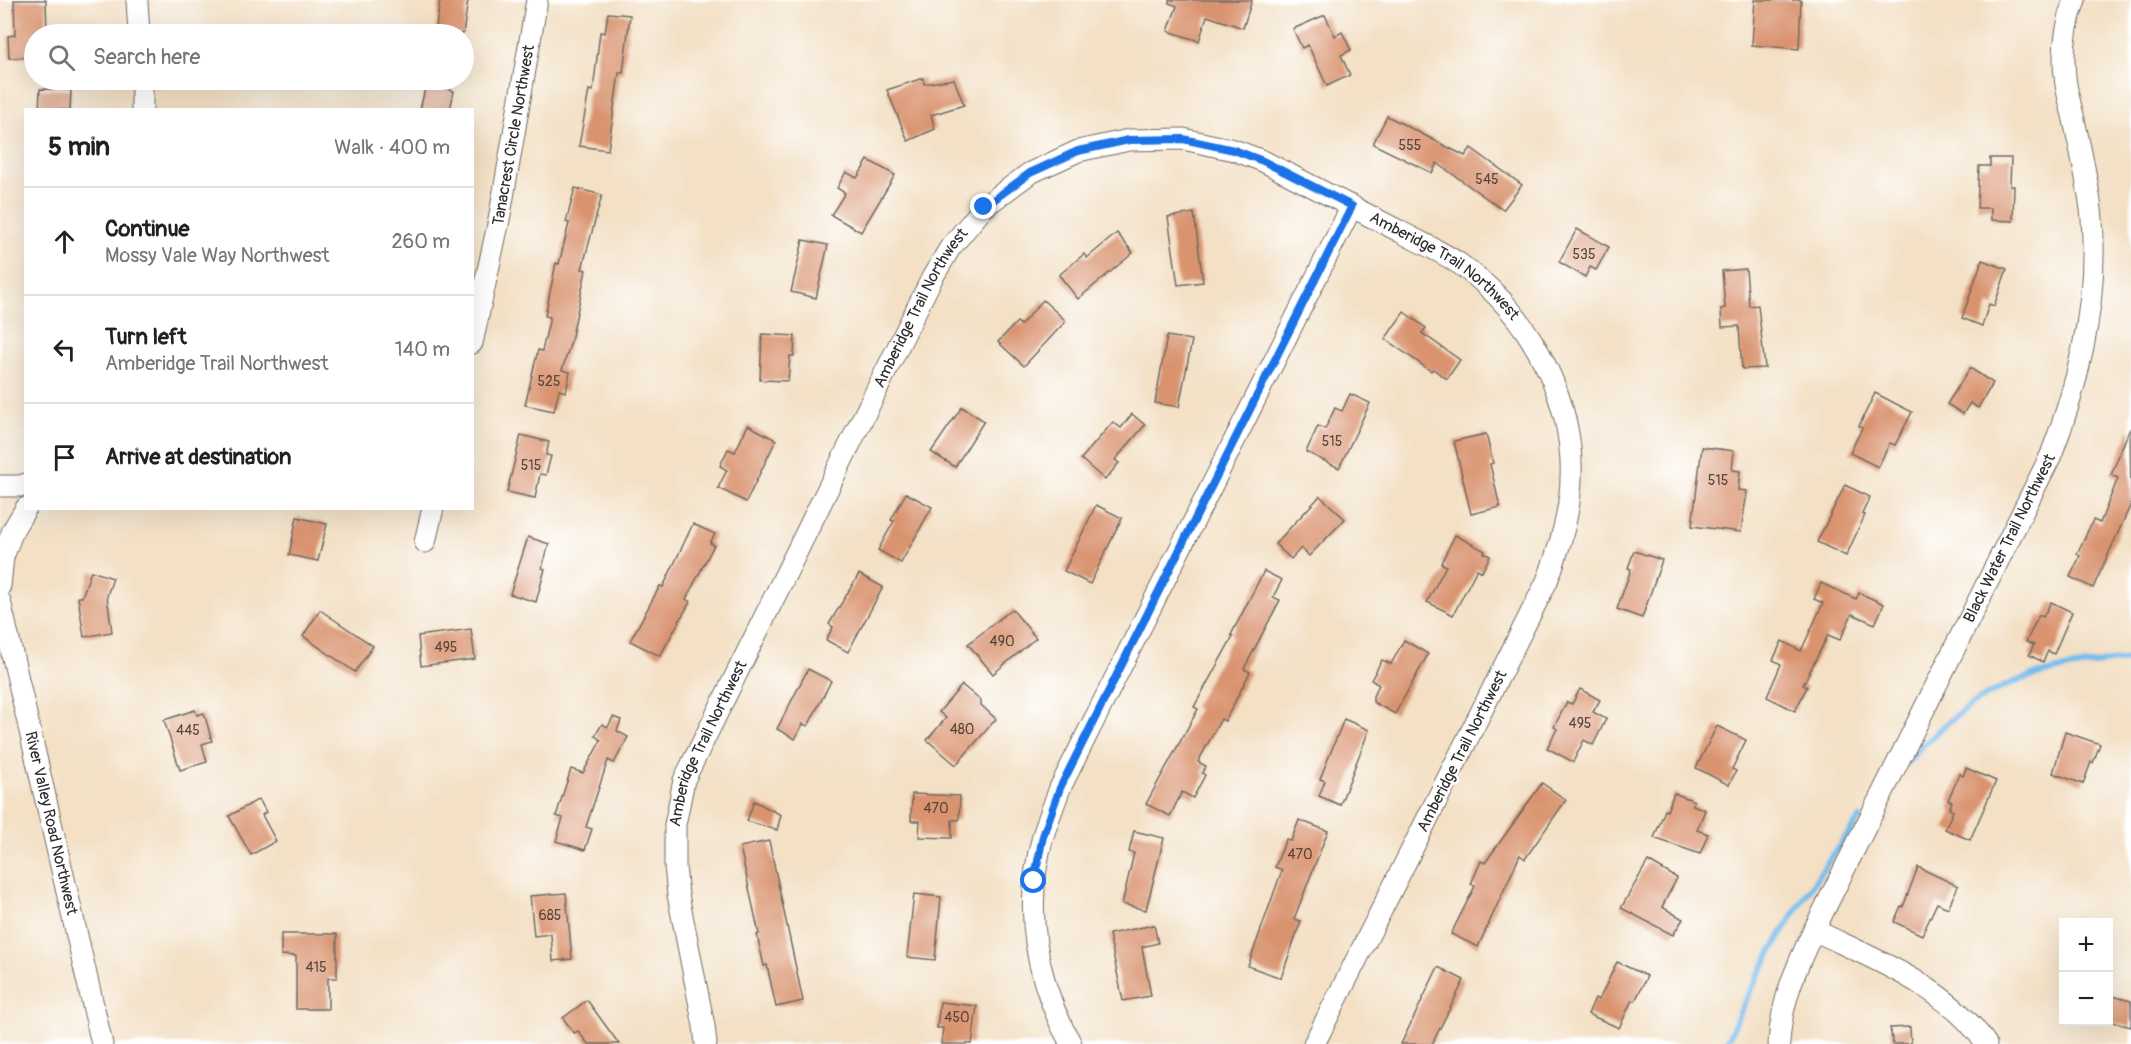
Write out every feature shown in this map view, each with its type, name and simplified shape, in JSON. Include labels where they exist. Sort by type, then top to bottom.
[{"type":"street","points":[[137,0],[138,24]]},
{"type":"street","name":"Tanacrest Circle Northwest","points":[[474,334],[499,220],[537,0]]},
{"type":"street","name":"Black Water Trail Northwest","points":[[1779,1044],[1780,1028],[1791,980],[2051,455],[2067,415],[2086,340],[2093,263],[2092,220],[2087,178],[2065,77],[2064,47],[2075,0]]},
{"type":"street","points":[[142,90],[142,108]]},
{"type":"street","name":"Amberidge Trail Northwest","points":[[706,1044],[678,895],[675,866],[675,825],[684,780],[932,278],[950,248],[984,207],[1030,173],[1078,151],[1129,140],[1183,139],[1234,150],[1263,161],[1460,264],[1494,292],[1520,321],[1546,363],[1562,409],[1570,456],[1569,500],[1561,544],[1547,581],[1314,1044]]},
{"type":"street","points":[[1071,1044],[1057,1020],[1040,970],[1033,933],[1034,881],[1043,836],[1060,788],[1352,206]]},
{"type":"street","points":[[0,486],[24,485]]},
{"type":"street","points":[[0,586],[3,557],[13,530],[25,510]]},
{"type":"street","points":[[425,542],[433,510]]},
{"type":"street","name":"River Valley Road Northwest","points":[[0,601],[102,1044]]},
{"type":"street","points":[[1814,930],[1911,978],[1942,998],[1980,1035],[1986,1044]]},
{"type":"building","points":[[14,0],[46,0],[47,24],[24,24],[24,57],[9,58],[8,36],[15,35]]},
{"type":"building","points":[[440,0],[468,0],[464,24],[436,24]]},
{"type":"building","points":[[1169,0],[1252,0],[1243,28],[1207,16],[1199,41],[1168,31],[1177,6],[1169,3]]},
{"type":"building","points":[[1755,0],[1801,0],[1799,49],[1752,45]]},
{"type":"building","points":[[608,13],[630,15],[623,73],[619,73],[608,150],[579,146],[589,90],[593,91],[600,32],[605,33]]},
{"type":"building","points":[[1325,15],[1335,36],[1342,32],[1351,50],[1341,55],[1350,75],[1327,86],[1308,45],[1302,48],[1293,29]]},
{"type":"building","points":[[923,78],[924,84],[954,79],[964,105],[931,115],[935,129],[908,141],[887,90]]},
{"type":"building","points":[[40,90],[71,90],[70,108],[39,108]]},
{"type":"building","points":[[425,90],[454,91],[450,108],[420,108]]},
{"type":"building","points":[[1387,116],[1465,156],[1471,148],[1522,185],[1503,210],[1437,163],[1432,173],[1373,144]]},
{"type":"building","points":[[1990,158],[2011,158],[2010,186],[2014,186],[2013,221],[1991,220],[1991,208],[1977,208],[1979,166],[1990,166]]},
{"type":"building","points":[[868,160],[895,175],[861,232],[831,215],[845,193],[837,188],[846,172],[857,178]]},
{"type":"building","points":[[575,188],[602,195],[582,269],[586,270],[571,341],[562,370],[570,372],[566,392],[559,390],[554,411],[525,405],[538,350],[542,351],[550,317],[545,316],[556,263],[559,264],[569,223],[566,222]]},
{"type":"building","points":[[1194,213],[1203,282],[1178,285],[1168,217]]},
{"type":"building","points":[[1577,229],[1609,247],[1596,270],[1590,267],[1585,277],[1559,262]]},
{"type":"building","points":[[1117,233],[1133,253],[1078,299],[1059,275],[1084,254],[1087,258]]},
{"type":"building","points":[[803,240],[828,245],[816,298],[791,292]]},
{"type":"building","points":[[1982,260],[2007,269],[1994,306],[1989,304],[1982,326],[1962,318]]},
{"type":"building","points":[[1746,269],[1749,306],[1758,305],[1765,368],[1742,369],[1739,326],[1722,327],[1721,309],[1725,308],[1722,271]]},
{"type":"building","points":[[1043,300],[1066,321],[1024,366],[998,342],[1017,322],[1021,325]]},
{"type":"building","points":[[1404,312],[1426,328],[1422,333],[1460,360],[1447,379],[1433,369],[1431,371],[1385,339]]},
{"type":"building","points":[[762,334],[795,336],[794,356],[790,356],[788,381],[760,380]]},
{"type":"building","points":[[1167,336],[1192,340],[1179,407],[1155,403]]},
{"type":"building","points":[[1970,368],[1993,383],[1978,408],[1970,403],[1963,414],[1947,404]]},
{"type":"building","points":[[1875,393],[1912,412],[1895,445],[1890,443],[1878,467],[1850,453],[1862,428],[1859,426]]},
{"type":"building","points":[[1350,394],[1370,403],[1339,468],[1306,452],[1318,426],[1325,429],[1335,408],[1342,411]]},
{"type":"building","points":[[962,407],[984,421],[955,467],[931,452]]},
{"type":"building","points":[[1132,414],[1145,425],[1115,460],[1119,463],[1105,480],[1081,459],[1113,422],[1121,428]]},
{"type":"building","points":[[748,425],[776,440],[746,502],[718,488],[727,470],[720,466],[728,449],[735,452]]},
{"type":"building","points":[[2130,428],[2131,504],[2093,588],[2070,577],[2080,556],[2077,554],[2093,520],[2100,523],[2118,478],[2111,475]]},
{"type":"building","points":[[1486,434],[1500,507],[1471,514],[1454,441]]},
{"type":"building","points":[[521,435],[549,442],[546,455],[551,456],[546,475],[540,474],[535,498],[507,492]]},
{"type":"building","points":[[1702,447],[1734,451],[1732,470],[1740,471],[1738,490],[1747,491],[1741,532],[1692,526]]},
{"type":"building","points":[[1845,485],[1870,497],[1862,514],[1865,515],[1846,556],[1817,542]]},
{"type":"building","points":[[906,493],[932,507],[901,563],[878,550]]},
{"type":"building","points":[[1320,496],[1345,519],[1309,556],[1301,548],[1291,559],[1275,544]]},
{"type":"building","points":[[1096,505],[1122,518],[1090,584],[1064,571]]},
{"type":"building","points":[[297,517],[327,524],[318,561],[289,555]]},
{"type":"building","points":[[693,524],[715,534],[710,543],[714,545],[686,599],[690,602],[660,656],[630,641],[660,586],[663,587]]},
{"type":"building","points":[[1455,535],[1490,556],[1482,572],[1477,569],[1453,615],[1427,602],[1446,566],[1441,563]]},
{"type":"building","points":[[528,537],[549,544],[536,602],[510,594]]},
{"type":"building","points":[[1634,551],[1662,560],[1642,618],[1617,609],[1631,569],[1628,568]]},
{"type":"building","points":[[91,571],[113,578],[107,596],[112,632],[84,637],[78,597],[82,597]]},
{"type":"building","points":[[1264,571],[1282,580],[1273,597],[1280,600],[1244,669],[1250,672],[1225,721],[1221,719],[1198,762],[1206,766],[1202,773],[1205,775],[1193,798],[1182,792],[1170,816],[1146,804],[1198,709],[1194,707],[1233,636],[1231,635]]},
{"type":"building","points":[[859,574],[883,587],[848,652],[826,640],[833,627],[829,624]]},
{"type":"building","points":[[1821,583],[1856,599],[1859,593],[1884,604],[1875,624],[1852,614],[1840,640],[1828,635],[1803,685],[1807,687],[1795,711],[1767,697],[1781,664],[1773,660],[1782,641],[1801,651],[1823,603],[1814,599]]},
{"type":"building","points":[[2051,602],[2072,612],[2054,654],[2048,651],[2043,662],[2029,655],[2034,645],[2026,642],[2039,615],[2043,617]]},
{"type":"building","points":[[1012,609],[1036,638],[993,674],[968,644]]},
{"type":"building","points":[[320,610],[373,646],[355,672],[303,636]]},
{"type":"building","points":[[471,629],[475,659],[421,666],[418,636]]},
{"type":"building","points":[[1404,640],[1428,654],[1395,714],[1373,702],[1373,696],[1379,685],[1371,680],[1382,660],[1391,664]]},
{"type":"building","points":[[808,669],[831,681],[808,726],[803,724],[795,739],[777,729]]},
{"type":"building","points":[[962,685],[981,701],[981,705],[996,719],[956,765],[927,740],[946,718],[939,712]]},
{"type":"building","points":[[1580,689],[1600,700],[1593,712],[1606,719],[1593,745],[1584,740],[1573,762],[1547,748],[1557,729],[1554,727],[1567,702],[1572,704]]},
{"type":"building","points":[[195,710],[197,715],[204,713],[212,741],[202,744],[207,762],[180,770],[164,720]]},
{"type":"building","points":[[613,717],[621,720],[617,731],[628,737],[614,763],[608,760],[586,827],[592,829],[585,850],[556,841],[563,818],[556,816],[571,769],[583,773],[601,740],[595,736],[602,724],[608,727]]},
{"type":"building","points":[[1344,719],[1369,730],[1340,805],[1319,796],[1325,781],[1320,779]]},
{"type":"building","points":[[1717,726],[1746,740],[1732,769],[1736,771],[1729,785],[1696,768]]},
{"type":"building","points":[[2065,732],[2100,744],[2083,784],[2053,773]]},
{"type":"building","points":[[1966,768],[1996,781],[1970,840],[1945,829],[1953,811],[1949,809],[1952,802],[1948,800],[1960,774],[1963,776]]},
{"type":"building","points":[[1542,783],[1566,800],[1525,859],[1520,855],[1478,947],[1451,934],[1475,886],[1471,884],[1481,861],[1485,863]]},
{"type":"building","points":[[1674,793],[1694,801],[1693,805],[1705,810],[1697,830],[1708,834],[1700,854],[1654,838]]},
{"type":"building","points":[[912,794],[960,796],[959,820],[952,820],[952,838],[919,837],[920,821],[911,821]]},
{"type":"building","points":[[259,799],[266,812],[262,815],[276,841],[251,855],[229,816]]},
{"type":"building","points":[[754,801],[781,815],[777,830],[747,821]]},
{"type":"building","points":[[1299,820],[1328,831],[1294,919],[1301,921],[1281,978],[1248,966],[1282,870],[1275,867],[1286,839],[1291,841]]},
{"type":"building","points":[[1134,831],[1164,838],[1146,910],[1122,904],[1134,853],[1129,852]]},
{"type":"building","points":[[769,841],[803,1001],[776,1007],[767,965],[764,966],[757,935],[759,934],[740,847]]},
{"type":"building","points":[[1648,861],[1677,878],[1662,907],[1683,919],[1673,935],[1621,908]]},
{"type":"building","points":[[1918,867],[1958,886],[1948,908],[1937,903],[1922,935],[1894,922],[1901,906],[1903,907]]},
{"type":"building","points":[[566,893],[572,959],[553,961],[551,934],[534,936],[530,896]]},
{"type":"building","points":[[914,894],[941,897],[935,960],[907,957]]},
{"type":"building","points":[[1154,925],[1158,943],[1142,947],[1151,996],[1123,1001],[1109,934]]},
{"type":"building","points":[[281,934],[337,934],[337,978],[328,978],[328,1009],[296,1009],[296,956],[281,955]]},
{"type":"building","points":[[1617,962],[1647,976],[1635,1001],[1632,1000],[1619,1028],[1588,1014],[1595,998],[1599,1000]]},
{"type":"building","points":[[1438,967],[1464,980],[1432,1044],[1401,1044]]},
{"type":"building","points":[[2113,996],[2131,1001],[2131,1027],[2113,1022]]},
{"type":"building","points":[[587,1000],[619,1044],[588,1044],[578,1031],[574,1033],[563,1018]]},
{"type":"building","points":[[940,1002],[977,1006],[972,1044],[941,1044],[943,1028],[937,1028]]},
{"type":"building","points":[[1910,1027],[1911,1044],[1893,1044],[1890,1028]]},
{"type":"waterway","points":[[1907,763],[1953,718],[1989,694],[2008,685],[2049,672],[2131,659]]},
{"type":"waterway","points":[[1726,1044],[1754,984],[1786,927],[1821,872],[1860,818]]},
{"type":"route","points":[[984,207],[1030,173],[1078,151],[1129,140],[1183,139],[1234,150],[1263,161],[1352,206],[1060,788],[1043,836],[1034,881]]}]
